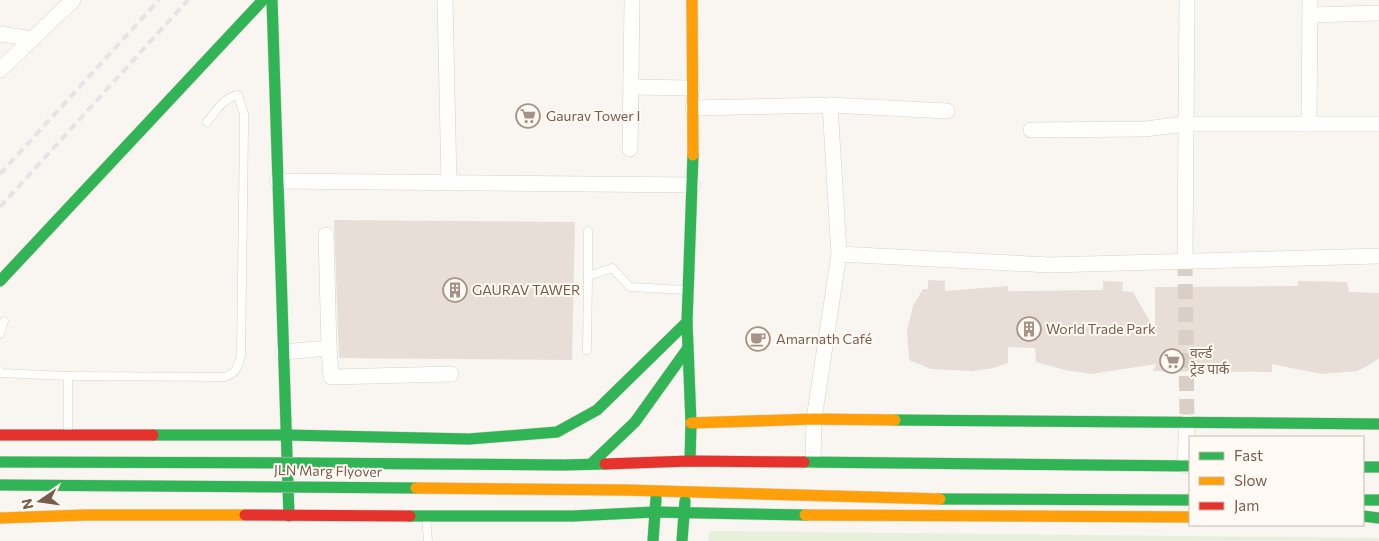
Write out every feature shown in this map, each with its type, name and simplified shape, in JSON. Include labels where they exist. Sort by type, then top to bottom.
[{"type":"street","points":[[0,70],[73,0]]},
{"type":"street","points":[[0,281],[263,0]]},
{"type":"street","points":[[272,0],[289,516]]},
{"type":"street","points":[[446,0],[449,183]]},
{"type":"street","points":[[630,148],[632,0]]},
{"type":"street","points":[[690,461],[691,423],[687,322],[693,185],[692,0]]},
{"type":"street","points":[[1185,261],[1187,0]]},
{"type":"street","points":[[1309,124],[1310,8],[1379,12]]},
{"type":"street","points":[[0,34],[33,38]]},
{"type":"street","points":[[631,86],[692,88]]},
{"type":"street","points":[[693,108],[830,106],[947,111]]},
{"type":"street","points":[[813,461],[814,419],[839,254],[830,106]]},
{"type":"street","points":[[1031,130],[1145,129],[1185,124],[1379,124]]},
{"type":"street","points":[[278,181],[693,185]]},
{"type":"street","points":[[326,235],[331,377],[450,374]]},
{"type":"street","points":[[839,254],[1049,265],[1379,256]]},
{"type":"street","points":[[0,435],[286,435],[469,438],[557,432],[597,410],[687,322]]},
{"type":"street","points":[[283,352],[329,348]]},
{"type":"street","points":[[591,464],[635,422],[688,348]]},
{"type":"street","points":[[691,423],[814,419],[1379,424]]},
{"type":"street","points":[[1188,422],[1188,466]]},
{"type":"street","name":"JLN Marg Flyover","points":[[0,462],[563,465],[690,461],[813,461],[1188,466]]},
{"type":"street","points":[[1364,467],[1379,467]]},
{"type":"street","name":"JLN Marg Flyover","points":[[0,485],[655,490],[933,499],[1189,500]]},
{"type":"street","points":[[653,541],[655,490]]},
{"type":"street","points":[[682,541],[685,491]]},
{"type":"street","points":[[1364,500],[1379,500]]},
{"type":"street","points":[[0,518],[86,516],[573,516],[654,512],[854,516],[1189,517]]},
{"type":"street","points":[[1364,516],[1379,518]]},
{"type":"lane","points":[[0,371],[1,373],[14,374],[68,376],[226,377],[232,375],[238,368],[241,355],[244,114],[238,95],[230,96],[224,101],[207,122]]},
{"type":"lane","points":[[587,350],[588,231]]},
{"type":"lane","points":[[588,276],[612,268],[630,287],[688,290]]},
{"type":"lane","points":[[0,334],[4,321]]},
{"type":"lane","points":[[68,376],[68,436]]},
{"type":"lane","points":[[426,516],[428,541]]},
{"type":"green space","points":[[709,531],[1379,538],[1379,541],[708,541]]},
{"type":"building","name":"GAURAV TAWER","points":[[334,220],[575,222],[572,360],[339,358]]},
{"type":"building","points":[[928,280],[945,281],[945,291],[1008,286],[1008,291],[1103,290],[1103,281],[1123,282],[1122,291],[1133,292],[1155,330],[1155,287],[1298,286],[1298,281],[1347,282],[1349,292],[1379,293],[1379,358],[1357,371],[1321,374],[1272,364],[1272,372],[1153,371],[1156,364],[1091,374],[1065,370],[1036,362],[1035,348],[1008,347],[1008,363],[993,368],[973,371],[931,369],[909,360],[907,331],[913,306],[923,289],[928,289]]},
{"type":"tunnel","points":[[1185,261],[1187,422]]},
{"type":"railway","points":[[0,174],[159,0]]},
{"type":"railway","points":[[0,207],[188,0]]},
{"type":"traffic: fast","points":[[0,281],[263,0]]},
{"type":"traffic: fast","points":[[272,0],[289,516]]},
{"type":"traffic: fast","points":[[690,461],[691,423],[687,322],[693,155]]},
{"type":"traffic: fast","points":[[153,435],[286,435],[469,439],[557,432],[597,410],[687,322]]},
{"type":"traffic: fast","points":[[591,464],[635,422],[688,348]]},
{"type":"traffic: fast","points":[[895,420],[1379,424]]},
{"type":"traffic: fast","points":[[0,462],[298,463]]},
{"type":"traffic: fast","points":[[804,462],[1189,466]]},
{"type":"traffic: fast","points":[[298,463],[605,464]]},
{"type":"traffic: fast","points":[[1364,467],[1379,467]]},
{"type":"traffic: fast","points":[[0,485],[416,488]]},
{"type":"traffic: fast","points":[[653,541],[656,498]]},
{"type":"traffic: fast","points":[[940,499],[1189,500]]},
{"type":"traffic: fast","points":[[1364,500],[1379,500]]},
{"type":"traffic: fast","points":[[682,541],[685,501]]},
{"type":"traffic: fast","points":[[410,516],[573,516],[654,512],[805,515]]},
{"type":"traffic: fast","points":[[1364,516],[1379,518]]},
{"type":"traffic: slow","points":[[692,0],[693,155]]},
{"type":"traffic: slow","points":[[691,423],[814,419],[895,420]]},
{"type":"traffic: slow","points":[[416,488],[625,490]]},
{"type":"traffic: slow","points":[[625,490],[940,499]]},
{"type":"traffic: slow","points":[[0,518],[86,515],[245,515]]},
{"type":"traffic: slow","points":[[805,515],[1189,517]]},
{"type":"traffic: jam","points":[[0,435],[153,435]]},
{"type":"traffic: jam","points":[[605,464],[690,461],[804,462]]},
{"type":"traffic: jam","points":[[245,515],[410,516]]},
{"type":"place","name":"Gaurav Tower I","points":[[528,116]]},
{"type":"place","name":"GAURAV TAWER","points":[[455,290]]},
{"type":"place","name":"World Trade Park","points":[[1029,329]]},
{"type":"place","name":"Amarnath Café","points":[[758,339]]},
{"type":"place","name":"वर्ल्ड ट्रेड पार्क","points":[[1172,361]]}]
